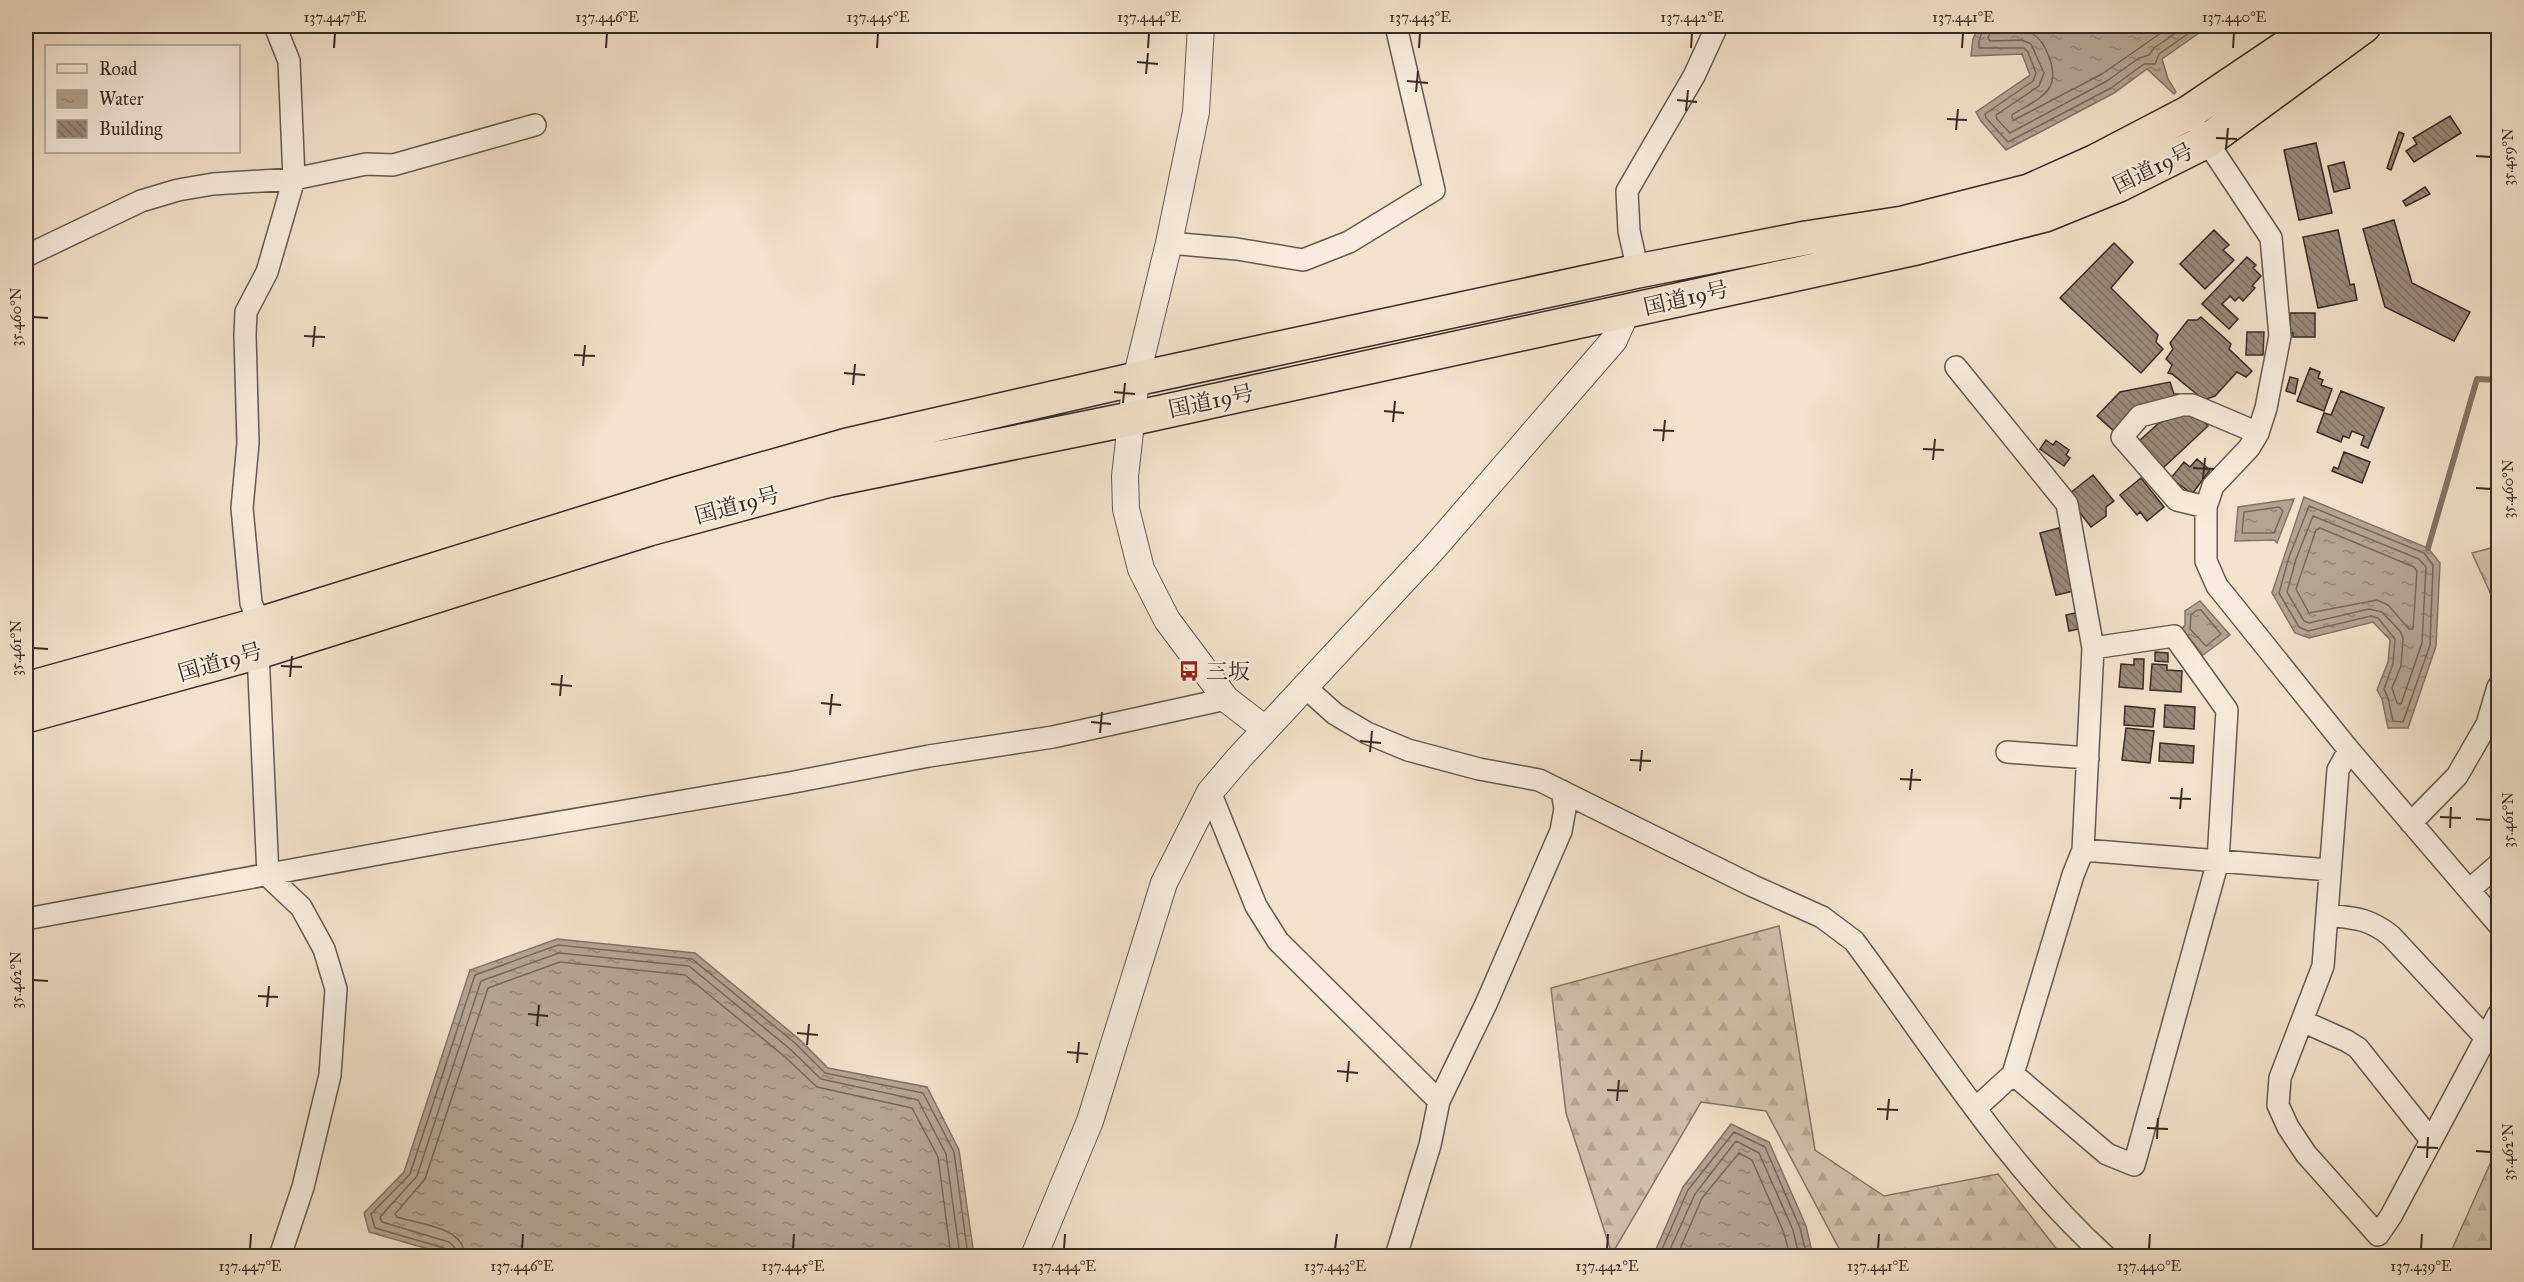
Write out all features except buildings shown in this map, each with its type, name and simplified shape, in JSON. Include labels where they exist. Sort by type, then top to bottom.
[{"type":"highway","name":"国道19号","points":[[26,716],[671,495],[837,448],[1136,379],[1638,271],[1806,238],[1903,223],[2029,191],[2096,161],[2188,113],[2317,26]]},
{"type":"highway","name":"国道19号","points":[[26,689],[259,638],[830,480],[1130,419],[1935,244],[2007,226],[2084,201],[2207,141],[2364,26]]},
{"type":"street","points":[[274,26],[290,61],[294,179],[267,272],[246,312],[248,443],[242,508],[251,603],[259,638],[268,876],[301,907],[324,950],[336,989],[330,1075],[303,1187],[280,1257]]},
{"type":"street","points":[[1201,26],[1196,112],[1169,243],[1136,379],[1125,476],[1126,509],[1141,568],[1167,620],[1226,699],[1265,729]]},
{"type":"street","points":[[1169,243],[1237,249],[1304,260],[1349,242],[1434,190],[1396,26]]},
{"type":"street","points":[[1638,271],[1629,231],[1627,191],[1694,76],[1716,26]]},
{"type":"street","points":[[2188,113],[2271,238],[2280,336],[2266,408],[2258,434],[2249,448],[2214,486],[2206,507],[2206,561],[2217,586],[2349,750],[2499,924]]},
{"type":"street","points":[[26,256],[141,201],[178,190],[213,184],[294,179],[366,164],[393,165],[535,125]]},
{"type":"street","points":[[1034,1257],[1090,1121],[1164,882],[1210,792],[1265,729],[1433,549],[1614,340],[1627,311]]},
{"type":"street","points":[[1956,367],[2067,504],[2093,648],[2083,850],[2073,875],[2013,1074],[1976,1108]]},
{"type":"street","points":[[2206,507],[2177,500],[2122,437],[2140,416],[2182,405],[2192,405],[2258,434]]},
{"type":"street","points":[[2013,1074],[2107,1154],[2134,1165],[2218,861],[2227,710],[2174,636],[2093,648]]},
{"type":"street","points":[[1305,687],[1335,714],[1367,733],[1408,750],[1479,769],[1539,780],[1753,886],[1822,917],[1854,941],[2004,1147],[2038,1187],[2105,1257]]},
{"type":"street","points":[[2411,823],[2457,776],[2487,724],[2499,687]]},
{"type":"street","points":[[26,919],[438,843],[1053,736],[1226,699]]},
{"type":"street","points":[[2349,750],[2338,770],[2323,966],[2280,1078],[2278,1105],[2306,1154],[2378,1235],[2391,1216],[2499,1015]]},
{"type":"street","points":[[2007,753],[2088,758]]},
{"type":"street","points":[[1396,1257],[1430,1145],[1439,1101],[1486,1004],[1561,831],[1565,809],[1562,791]]},
{"type":"street","points":[[1210,792],[1256,906],[1278,941],[1439,1101]]},
{"type":"street","points":[[2083,850],[2330,870]]},
{"type":"street","points":[[2469,890],[2499,865]]},
{"type":"street","points":[[2327,915],[2363,919],[2377,924],[2391,936],[2486,1038]]},
{"type":"street","points":[[2302,1022],[2358,1048],[2431,1140]]},
{"type":"green space","points":[[2498,546],[2498,599],[2492,597],[2472,553]]},
{"type":"green space","points":[[1779,926],[1815,1150],[1884,1196],[1998,1174],[2062,1256],[1843,1256],[1766,1111],[1701,1102],[1612,1254],[1566,1113],[1551,988]]},
{"type":"green space","points":[[2498,1146],[2498,1256],[2449,1256]]},
{"type":"water","points":[[1979,26],[2209,26],[2162,59],[2168,79],[2176,92],[2174,94],[2147,69],[2114,93],[2006,150],[1976,112],[2030,75],[2022,54],[1971,56],[1973,39]]},
{"type":"water","points":[[2304,497],[2428,548],[2440,563],[2436,646],[2408,728],[2388,728],[2382,699],[2377,690],[2388,662],[2390,640],[2373,622],[2309,638],[2295,633],[2272,593]]},
{"type":"water","points":[[2294,499],[2277,543],[2274,540],[2235,541],[2238,507]]},
{"type":"water","points":[[2200,601],[2230,635],[2203,655],[2182,629],[2185,625],[2185,611]]},
{"type":"water","points":[[557,939],[695,953],[799,1039],[828,1068],[927,1087],[959,1150],[974,1256],[452,1256],[369,1232],[364,1213],[404,1172],[470,970]]},
{"type":"water","points":[[1731,1124],[1769,1142],[1806,1226],[1813,1256],[1653,1256],[1683,1187]]},
{"type":"waterway","points":[[2428,548],[2477,379],[2498,380]]},
{"type":"place","name":"三坂","points":[[1189,671]]}]
